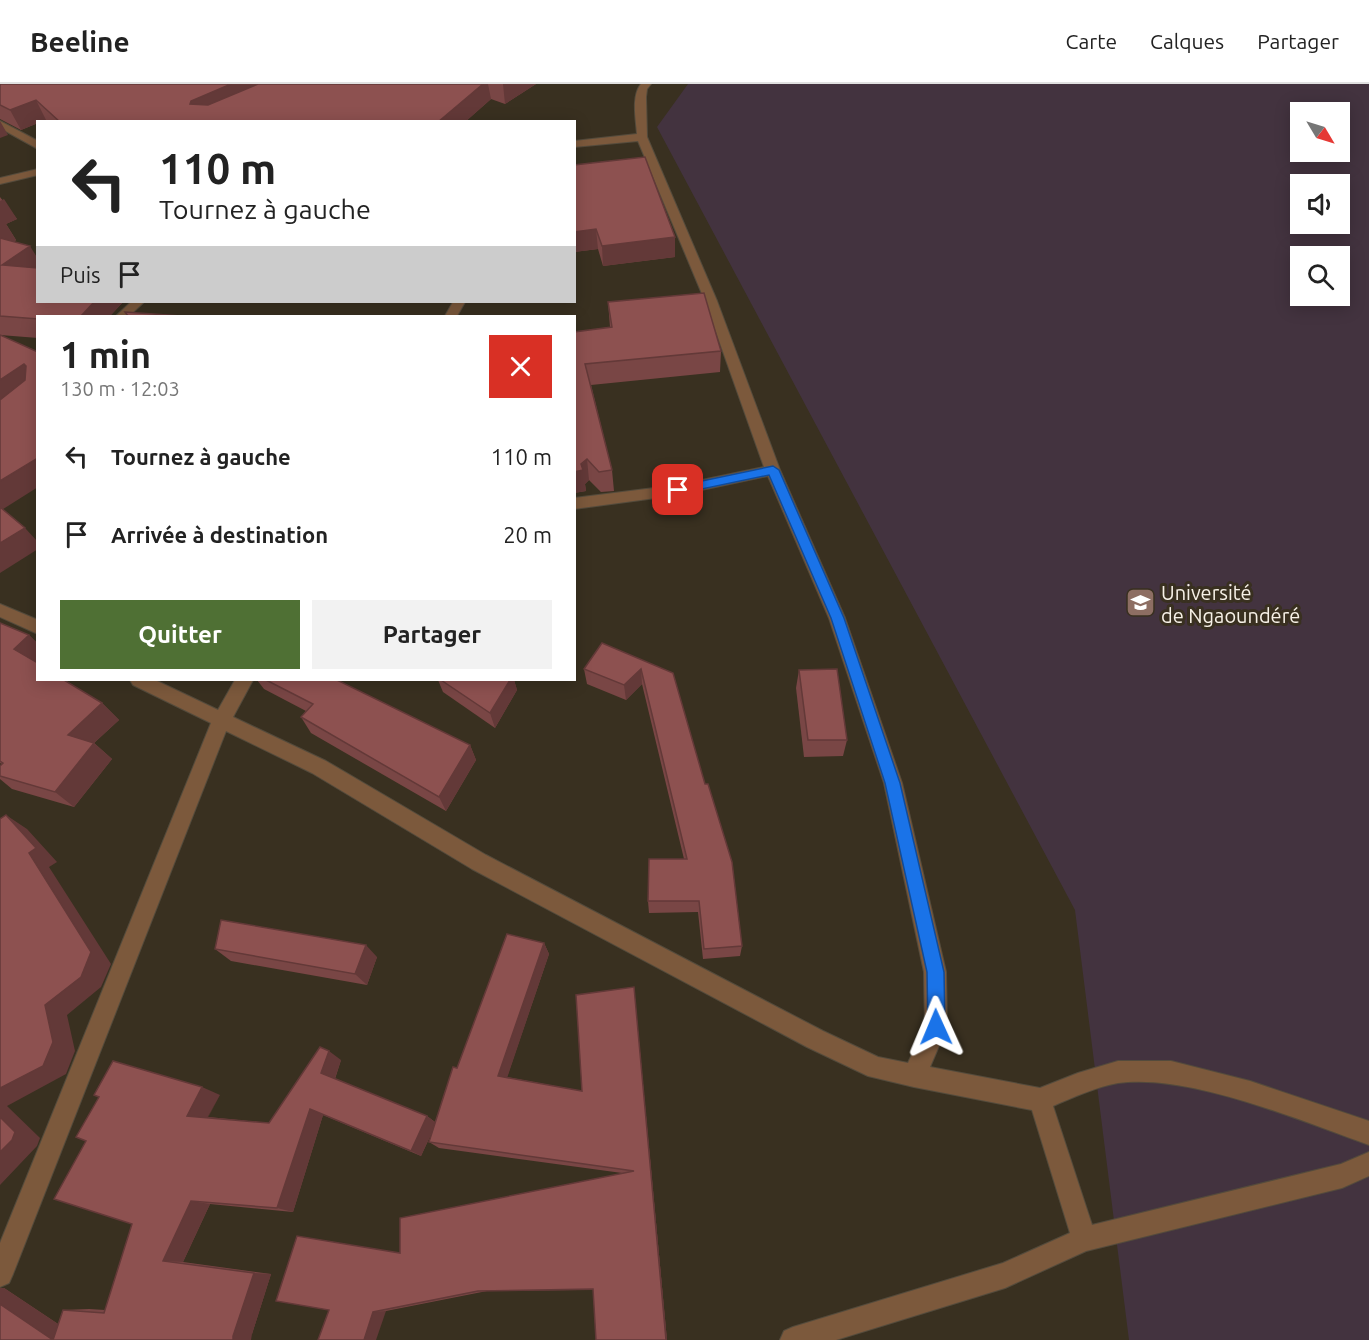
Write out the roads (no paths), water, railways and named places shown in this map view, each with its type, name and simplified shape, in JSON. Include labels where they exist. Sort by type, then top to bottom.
[{"type":"street","points":[[646,84],[642,89],[641,97],[642,137],[711,302],[773,470],[837,618],[892,783],[935,972],[936,1027],[914,1076]]},
{"type":"street","points":[[0,124],[36,145]]},
{"type":"street","points":[[576,144],[642,137]]},
{"type":"street","points":[[0,181],[36,172]]},
{"type":"street","points":[[123,315],[137,303]]},
{"type":"street","points":[[576,504],[678,490],[773,470]]},
{"type":"street","points":[[0,610],[36,627]]},
{"type":"street","points":[[141,681],[319,767],[479,862],[814,1039],[876,1068],[1040,1100],[1078,1084],[1118,1072],[1172,1072],[1250,1092],[1369,1133]]},
{"type":"street","points":[[0,1274],[221,721],[243,681]]},
{"type":"street","points":[[1040,1100],[1084,1239]]},
{"type":"street","points":[[793,1340],[1005,1275],[1084,1239],[1342,1176],[1369,1164]]},
{"type":"place","name":"Université de Ngaoundéré","points":[[1140,603]]}]
